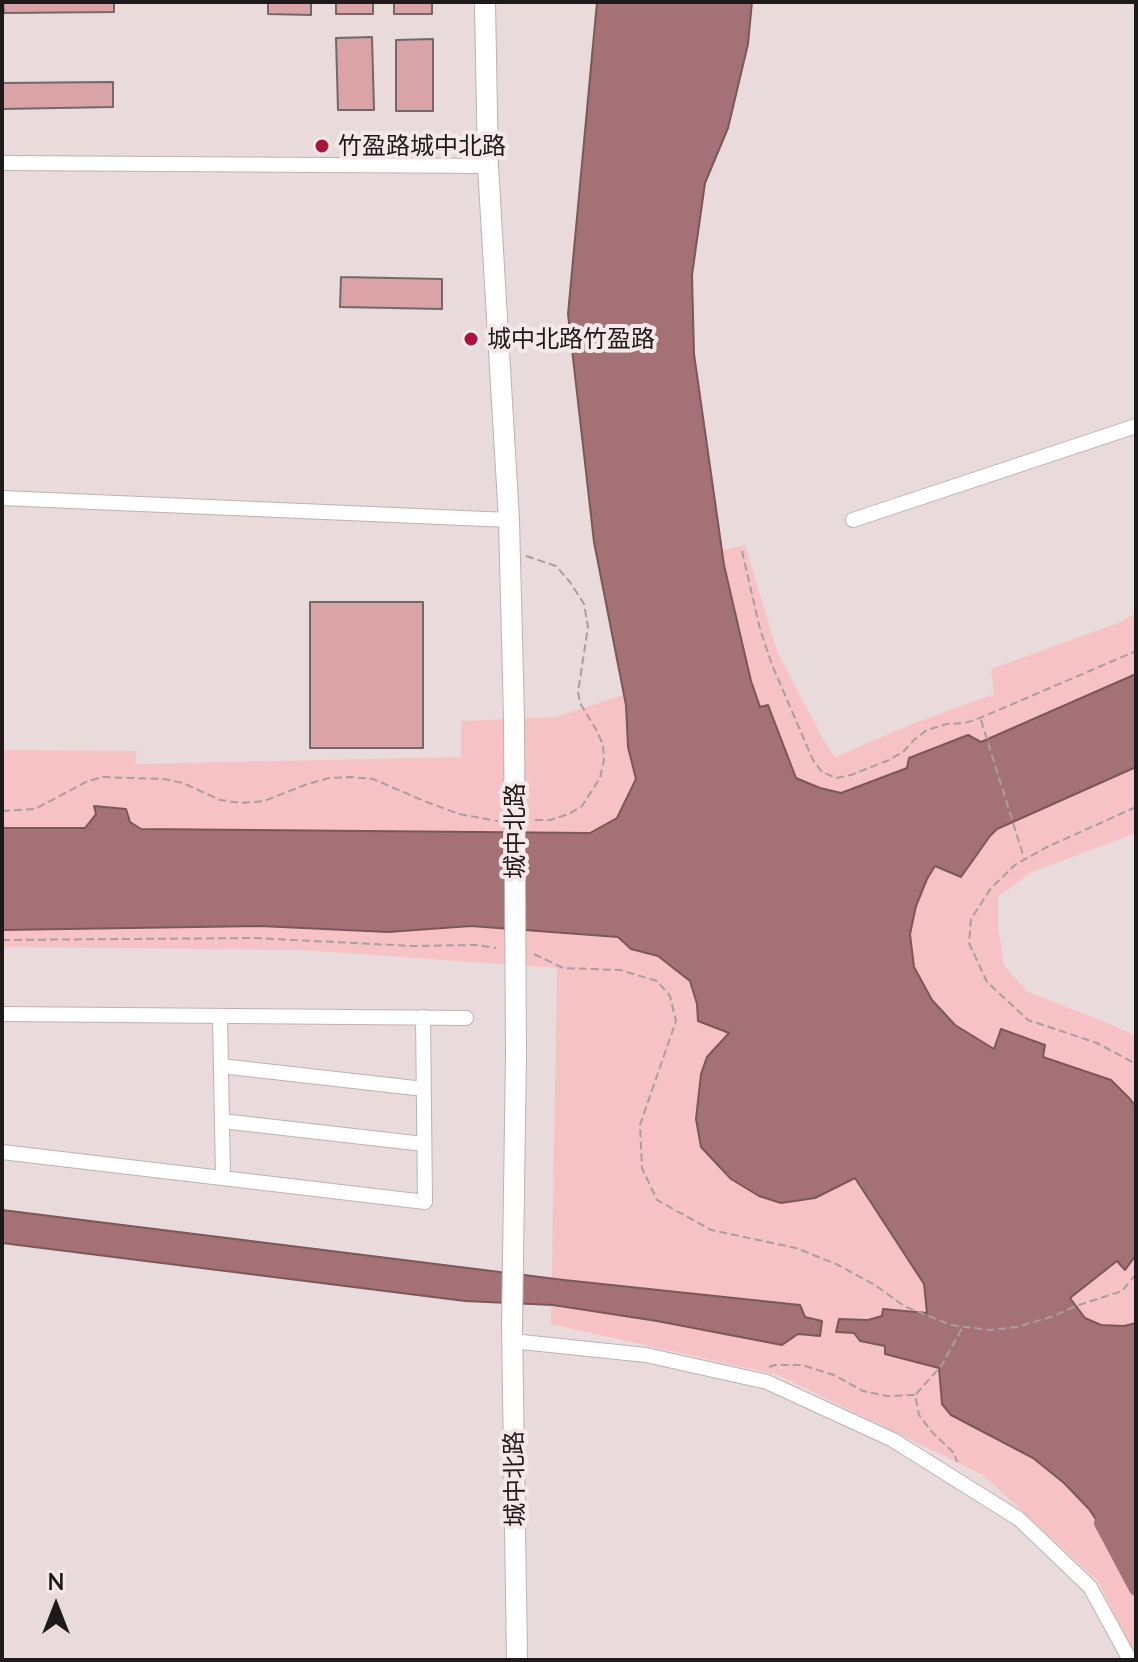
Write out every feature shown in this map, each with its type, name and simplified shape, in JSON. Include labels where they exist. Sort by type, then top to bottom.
[{"type":"street","name":"城中北路","points":[[485,2],[488,166],[509,520],[514,719],[516,1055],[512,1333],[517,1660]]},
{"type":"street","points":[[2,163],[488,166]]},
{"type":"street","points":[[853,520],[1136,426]]},
{"type":"street","points":[[2,498],[509,520]]},
{"type":"street","points":[[2,1014],[466,1018]]},
{"type":"street","points":[[220,1017],[223,1177]]},
{"type":"street","points":[[2,1152],[425,1202],[423,1017]]},
{"type":"street","points":[[221,1066],[424,1089]]},
{"type":"street","points":[[222,1121],[424,1144]]},
{"type":"street","points":[[512,1333],[646,1355],[767,1382],[893,1440],[1019,1519],[1090,1587],[1130,1660]]},
{"type":"path","points":[[742,551],[760,629],[772,665],[813,760],[822,772],[836,778],[896,756],[927,730],[980,718],[1136,651]]},
{"type":"path","points":[[510,552],[556,566],[584,604],[588,627],[578,692],[580,703],[603,745],[604,760],[600,778],[582,806],[550,820],[521,821]]},
{"type":"path","points":[[980,718],[1025,859]]},
{"type":"path","points":[[2,811],[35,809],[88,781],[103,777],[164,779],[183,783],[220,800],[242,803],[264,801],[329,778],[351,777],[373,779],[459,814],[506,821]]},
{"type":"path","points":[[1136,807],[1015,865],[991,888],[971,919],[969,943],[987,982],[1028,1020],[1097,1043],[1136,1064]]},
{"type":"path","points":[[904,1306],[951,1325],[989,1330],[1017,1327],[1122,1291],[1136,1274]]},
{"type":"path","points":[[742,1376],[775,1365],[802,1365],[834,1375],[863,1391],[887,1396],[915,1395],[942,1365],[962,1327]]},
{"type":"path","points":[[915,1395],[919,1415],[954,1453],[965,1485]]},
{"type":"shaded area","points":[[597,2],[752,2],[748,44],[728,128],[705,183],[692,275],[694,354],[724,565],[751,681],[760,707],[768,705],[796,778],[841,793],[907,768],[909,758],[968,735],[981,742],[1136,674],[1136,767],[997,829],[961,877],[935,866],[916,906],[910,934],[914,967],[932,1000],[955,1025],[994,1049],[1001,1029],[1045,1045],[1043,1057],[1111,1080],[1136,1107],[1136,1255],[1125,1270],[1117,1261],[1070,1298],[1085,1318],[1101,1325],[1136,1323],[1136,1579],[1089,1509],[1064,1483],[1033,1458],[951,1415],[942,1404],[939,1368],[885,1354],[885,1346],[860,1341],[854,1333],[836,1332],[839,1319],[868,1320],[882,1316],[883,1309],[927,1313],[924,1284],[855,1178],[815,1198],[781,1203],[759,1196],[731,1179],[701,1147],[696,1119],[701,1074],[707,1057],[729,1033],[698,1021],[690,981],[658,956],[631,949],[618,937],[471,926],[388,932],[260,926],[2,930],[2,828],[85,828],[96,814],[94,806],[126,809],[130,822],[141,829],[590,833],[617,818],[636,779],[628,747],[626,705],[594,542],[568,314]]},
{"type":"shaded area","points":[[745,545],[777,651],[835,757],[994,694],[991,669],[1118,623],[1136,613],[1136,833],[1030,873],[998,897],[998,926],[1004,966],[1028,992],[1136,1036],[1136,1660],[1099,1582],[983,1475],[778,1375],[551,1324],[557,968],[302,950],[2,947],[2,750],[137,751],[135,764],[461,757],[461,721],[556,717],[623,695],[601,579]]},
{"type":"shaded area","points":[[2,1210],[564,1280],[800,1305],[805,1317],[822,1321],[820,1336],[798,1334],[782,1345],[553,1305],[465,1301],[2,1243]]},
{"type":"building","points":[[3,2],[114,2],[114,12],[4,13]]},
{"type":"building","points":[[268,2],[311,2],[311,15],[268,14]]},
{"type":"building","points":[[336,2],[373,2],[373,14],[336,14]]},
{"type":"building","points":[[394,2],[432,2],[432,14],[394,14]]},
{"type":"building","points":[[372,37],[374,110],[338,110],[336,38]]},
{"type":"building","points":[[433,39],[433,111],[396,111],[396,40]]},
{"type":"building","points":[[113,82],[113,107],[2,109],[2,83]]},
{"type":"building","points":[[341,277],[442,279],[442,309],[340,307]]},
{"type":"building","points":[[310,602],[423,602],[423,748],[310,748]]},
{"type":"waterway","points":[[1101,1523],[1136,1589]]},
{"type":"place","name":"竹盈路城中北路","points":[[322,146]]},
{"type":"place","name":"城中北路竹盈路","points":[[471,339]]}]
